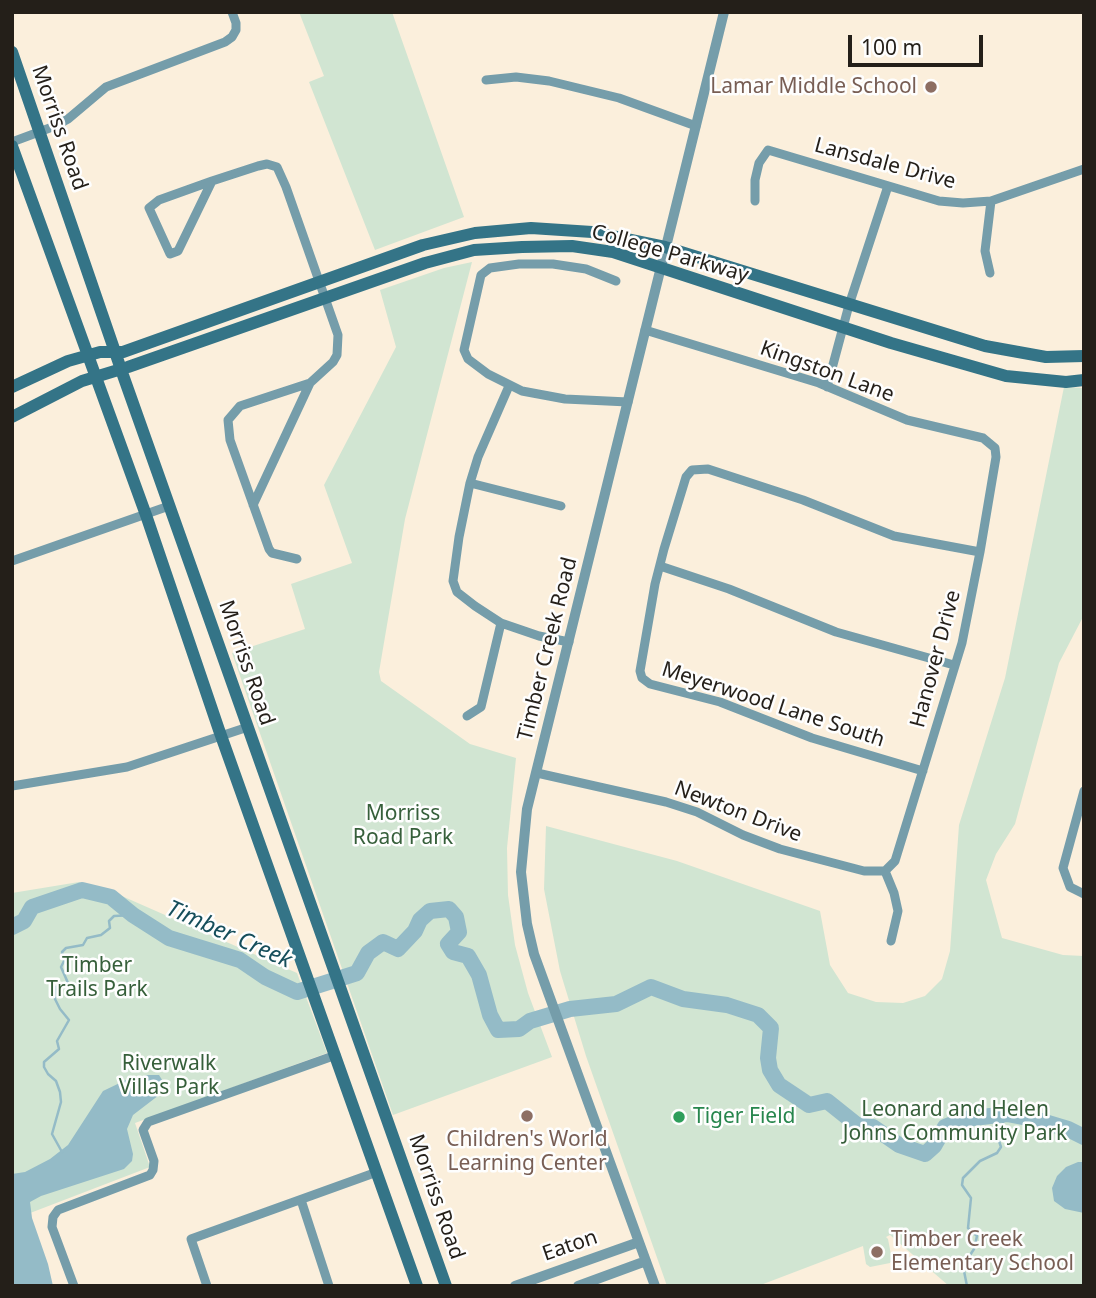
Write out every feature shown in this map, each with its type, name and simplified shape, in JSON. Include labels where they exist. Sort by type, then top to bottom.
[{"type":"main road","name":"Morriss Road","points":[[12,52],[121,370],[446,1286]]},
{"type":"main road","points":[[12,144],[146,515],[417,1286]]},
{"type":"main road","name":"College Parkway","points":[[12,387],[68,361],[123,352],[423,245],[475,233],[531,228],[592,232],[665,247],[985,346],[1046,357],[1084,356]]},
{"type":"main road","name":"College Parkway","points":[[12,417],[51,395],[95,377],[425,263],[474,250],[572,246],[613,253],[1006,376],[1066,382],[1084,380]]},
{"type":"street","points":[[12,144],[68,119],[106,87],[225,43],[236,30],[232,12]]},
{"type":"street","name":"Timber Creek Road","points":[[655,1286],[531,943],[521,872],[527,809],[724,12]]},
{"type":"street","points":[[486,80],[516,77],[549,81],[619,98],[696,126]]},
{"type":"street","name":"Lansdale Drive","points":[[755,201],[755,180],[759,163],[768,150],[939,201],[963,203],[991,201],[1084,169]]},
{"type":"street","points":[[212,181],[178,251],[170,254],[149,208],[159,200],[212,181],[258,166],[267,164],[277,167],[338,335],[337,355],[329,368],[310,383],[240,405],[228,420],[230,440],[270,551],[297,559]]},
{"type":"street","points":[[827,387],[849,305],[888,186]]},
{"type":"street","points":[[990,273],[985,251],[991,201]]},
{"type":"street","points":[[616,281],[586,269],[553,264],[519,264],[489,268],[481,275],[464,350],[468,359],[509,386],[537,395],[628,402]]},
{"type":"street","name":"Kingston Lane","points":[[645,330],[827,387],[907,420],[983,438],[995,448]]},
{"type":"street","points":[[253,505],[310,383]]},
{"type":"street","points":[[509,386],[478,457],[470,483],[453,581],[457,592],[501,623],[539,636],[569,642]]},
{"type":"street","name":"Hanover Drive","points":[[885,872],[895,862],[962,643],[980,552],[996,457],[995,448]]},
{"type":"street","points":[[954,666],[836,632],[807,618],[660,566],[686,477],[692,470],[708,469],[803,500],[894,536],[980,552]]},
{"type":"street","points":[[470,483],[561,506]]},
{"type":"street","points":[[12,561],[169,506]]},
{"type":"street","name":"Meyerwood Lane South","points":[[660,566],[640,671],[642,678],[650,684],[720,702],[812,738],[923,771]]},
{"type":"street","points":[[467,716],[481,707],[501,623]]},
{"type":"street","points":[[12,786],[127,767],[248,727]]},
{"type":"street","name":"Newton Drive","points":[[537,773],[666,802],[696,812],[743,835],[780,849],[864,872],[885,872]]},
{"type":"street","points":[[1081,893],[1070,887],[1063,867],[1084,791]]},
{"type":"street","points":[[885,872],[898,911],[891,941]]},
{"type":"street","points":[[74,1286],[52,1227],[53,1217],[58,1210],[150,1175],[154,1161],[143,1130],[148,1122],[336,1055]]},
{"type":"street","points":[[207,1286],[191,1238],[377,1172]]},
{"type":"street","points":[[301,1200],[329,1286]]},
{"type":"street","name":"Eaton","points":[[514,1286],[639,1242]]},
{"type":"street","name":"Eaton","points":[[578,1286],[646,1261]]},
{"type":"green space","points":[[299,12],[392,12],[464,217],[375,250],[309,82],[324,76]]},
{"type":"green space","name":"Morriss Road Park","points":[[472,262],[405,519],[379,672],[381,681],[470,744],[516,758],[507,848],[508,895],[515,945],[528,993],[552,1057],[393,1115],[232,653],[305,629],[291,584],[352,563],[324,485],[396,347],[380,290],[444,268]]},
{"type":"green space","name":"Leonard and Helen Johns Community Park","points":[[1064,387],[1084,388],[1084,615],[1059,663],[1015,824],[996,854],[986,880],[1002,938],[1063,955],[1084,956],[1084,1286],[949,1286],[890,1235],[886,1237],[892,1260],[890,1263],[870,1267],[866,1264],[863,1246],[758,1286],[667,1286],[586,1056],[560,971],[544,889],[546,826],[677,861],[820,911],[830,965],[848,993],[876,1002],[903,1003],[925,996],[942,979],[950,951],[959,825],[1005,678]]},
{"type":"green space","name":"Timber Trails Park","points":[[79,882],[115,893],[297,973],[327,1053],[135,1123],[150,1167],[12,1220],[12,893]]},
{"type":"water","points":[[159,1075],[164,1083],[163,1092],[133,1115],[127,1129],[132,1161],[124,1169],[30,1202],[32,1218],[53,1286],[12,1286],[12,1174],[25,1172],[50,1159],[68,1145],[103,1091],[126,1080]]},
{"type":"water","points":[[1084,1162],[1084,1213],[1065,1209],[1054,1201],[1052,1188],[1057,1176],[1066,1167]]},
{"type":"waterway","name":"Timber Creek","points":[[12,927],[24,921],[32,907],[82,890],[111,897],[169,938],[240,960],[265,977],[297,992],[357,973],[368,953],[383,942],[398,949],[430,911],[449,909],[456,917],[459,932],[448,944],[453,952],[468,956],[479,975],[490,1015],[498,1030],[519,1029],[530,1021],[570,1009],[616,1004],[651,987],[683,999],[727,1005],[758,1015],[771,1028],[768,1058],[770,1070],[779,1085],[809,1105],[827,1101],[857,1125],[873,1127],[899,1145],[925,1154],[934,1146],[945,1127],[965,1119],[1007,1114],[1038,1120],[1084,1137]]},
{"type":"waterway","points":[[62,1152],[52,1134],[61,1102],[60,1092],[56,1081],[44,1067],[44,1062],[59,1049],[57,1041],[69,1020],[55,999],[56,987],[68,983],[61,967],[64,961],[62,952],[66,948],[83,945],[87,938],[101,935],[110,928],[109,921],[114,916],[133,915]]},
{"type":"waterway","points":[[967,1286],[963,1266],[974,1249],[977,1236],[968,1228],[971,1198],[962,1185],[963,1178],[980,1161],[997,1153],[1001,1147],[997,1135],[1007,1114]]},
{"type":"place","name":"Lamar Middle School","points":[[931,87]]},
{"type":"place","name":"Children's World Learning Center","points":[[527,1116]]},
{"type":"place","name":"Tiger Field","points":[[679,1117]]},
{"type":"place","name":"Timber Creek Elementary School","points":[[877,1252]]},
{"type":"park label","name":"Riverwalk Villas Park","points":[[169,1076]]}]
